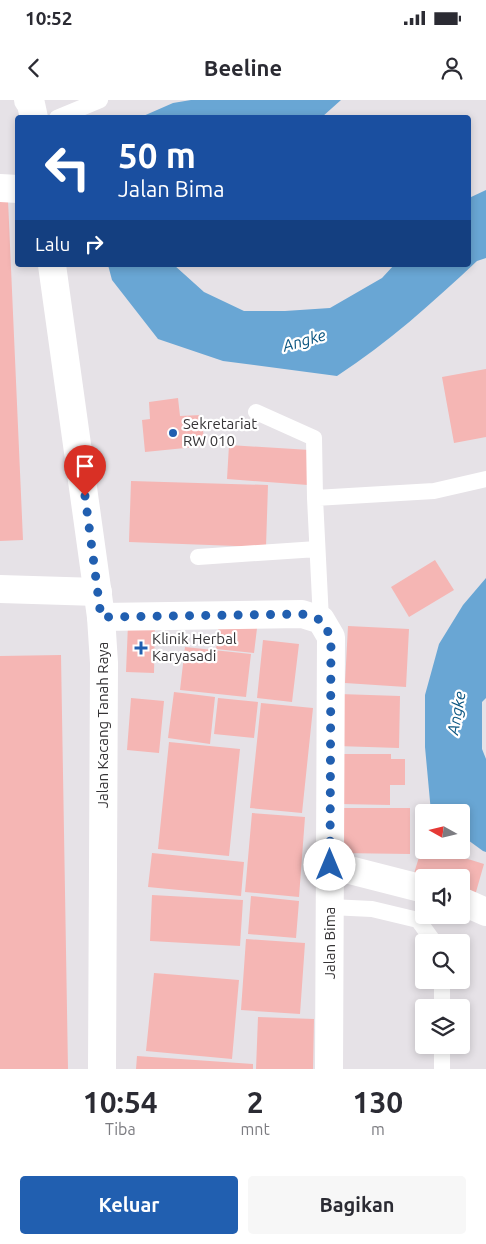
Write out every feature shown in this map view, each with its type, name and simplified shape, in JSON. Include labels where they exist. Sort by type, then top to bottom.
[{"type":"street","points":[[28,100],[33,115]]},
{"type":"street","points":[[0,188],[15,188]]},
{"type":"street","name":"Jalan Kacang Tanah Raya","points":[[52,267],[100,605],[104,663],[102,1069]]},
{"type":"street","points":[[0,589],[100,605],[302,614],[321,620]]},
{"type":"street","name":"Jalan Bima","points":[[321,620],[331,637],[330,1069]]},
{"type":"street","points":[[330,865],[415,887]]},
{"type":"street","points":[[470,905],[486,912]]},
{"type":"lane","points":[[65,115],[100,100]]},
{"type":"lane","points":[[256,412],[314,438],[321,620]]},
{"type":"lane","points":[[316,498],[434,491],[486,479]]},
{"type":"lane","points":[[198,557],[318,549]]},
{"type":"lane","points":[[330,907],[372,909],[418,920],[428,934]]},
{"type":"lane","points":[[442,1054],[442,1069]]},
{"type":"water","points":[[191,100],[341,100],[324,115],[146,115],[173,103]]},
{"type":"water","points":[[486,190],[486,258],[477,261],[471,266],[471,197]]},
{"type":"water","name":"Angke","points":[[109,267],[176,267],[204,292],[244,311],[330,308],[382,278],[392,267],[470,267],[409,322],[337,376],[223,361],[158,339],[112,280]]},
{"type":"water","name":"Angke","points":[[486,578],[486,698],[482,702],[482,749],[486,759],[486,852],[470,842],[470,804],[430,804],[425,747],[425,695],[439,644],[463,605]]},
{"type":"building","points":[[8,200],[23,540],[0,541],[0,201]]},
{"type":"building","points":[[486,369],[486,437],[454,443],[442,377]]},
{"type":"building","name":"Sekretariat RW 010","points":[[178,398],[180,416],[201,415],[205,446],[145,452],[142,420],[150,419],[149,402]]},
{"type":"building","points":[[229,445],[310,450],[308,485],[227,479]]},
{"type":"building","points":[[131,481],[268,485],[266,547],[129,542]]},
{"type":"building","points":[[435,560],[454,590],[409,617],[391,587]]},
{"type":"building","points":[[220,616],[258,620],[254,653],[216,649]]},
{"type":"building","name":"Klinik Herbal Karyasadi","points":[[128,624],[155,624],[154,673],[126,672]]},
{"type":"building","points":[[348,626],[409,629],[406,687],[345,683]]},
{"type":"building","points":[[263,640],[299,644],[292,702],[257,698]]},
{"type":"building","points":[[185,647],[251,654],[246,697],[180,690]]},
{"type":"building","points":[[61,655],[68,1069],[0,1069],[0,656]]},
{"type":"building","points":[[174,692],[215,697],[210,744],[168,738]]},
{"type":"building","points":[[339,694],[400,696],[399,748],[337,746]]},
{"type":"building","points":[[131,698],[164,701],[159,753],[127,750]]},
{"type":"building","points":[[218,698],[258,702],[254,738],[214,734]]},
{"type":"building","points":[[261,703],[313,708],[302,813],[250,808]]},
{"type":"building","points":[[169,742],[240,749],[229,856],[158,849]]},
{"type":"building","points":[[341,754],[391,754],[391,759],[405,759],[405,785],[390,785],[390,805],[340,804]]},
{"type":"building","points":[[339,808],[410,808],[410,854],[339,853]]},
{"type":"building","points":[[252,813],[305,817],[299,897],[245,892]]},
{"type":"building","points":[[152,853],[244,862],[241,896],[148,887]]},
{"type":"building","points":[[418,859],[468,859],[484,864],[474,899],[470,898],[470,869],[415,869]]},
{"type":"building","points":[[152,895],[243,900],[240,946],[150,941]]},
{"type":"building","points":[[251,896],[299,901],[296,938],[248,934]]},
{"type":"building","points":[[246,939],[305,943],[300,1014],[241,1010]]},
{"type":"building","points":[[154,973],[239,980],[232,1059],[146,1051]]},
{"type":"building","points":[[258,1017],[314,1019],[313,1069],[256,1069]]},
{"type":"building","points":[[137,1056],[253,1064],[253,1069],[136,1069]]},
{"type":"place","name":"Sekretariat RW 010","points":[[173,433]]},
{"type":"place","name":"Klinik Herbal Karyasadi","points":[[141,648]]},
{"type":"route","points":[[85,496],[101,617],[302,614],[321,620],[331,637],[330,865]]}]
